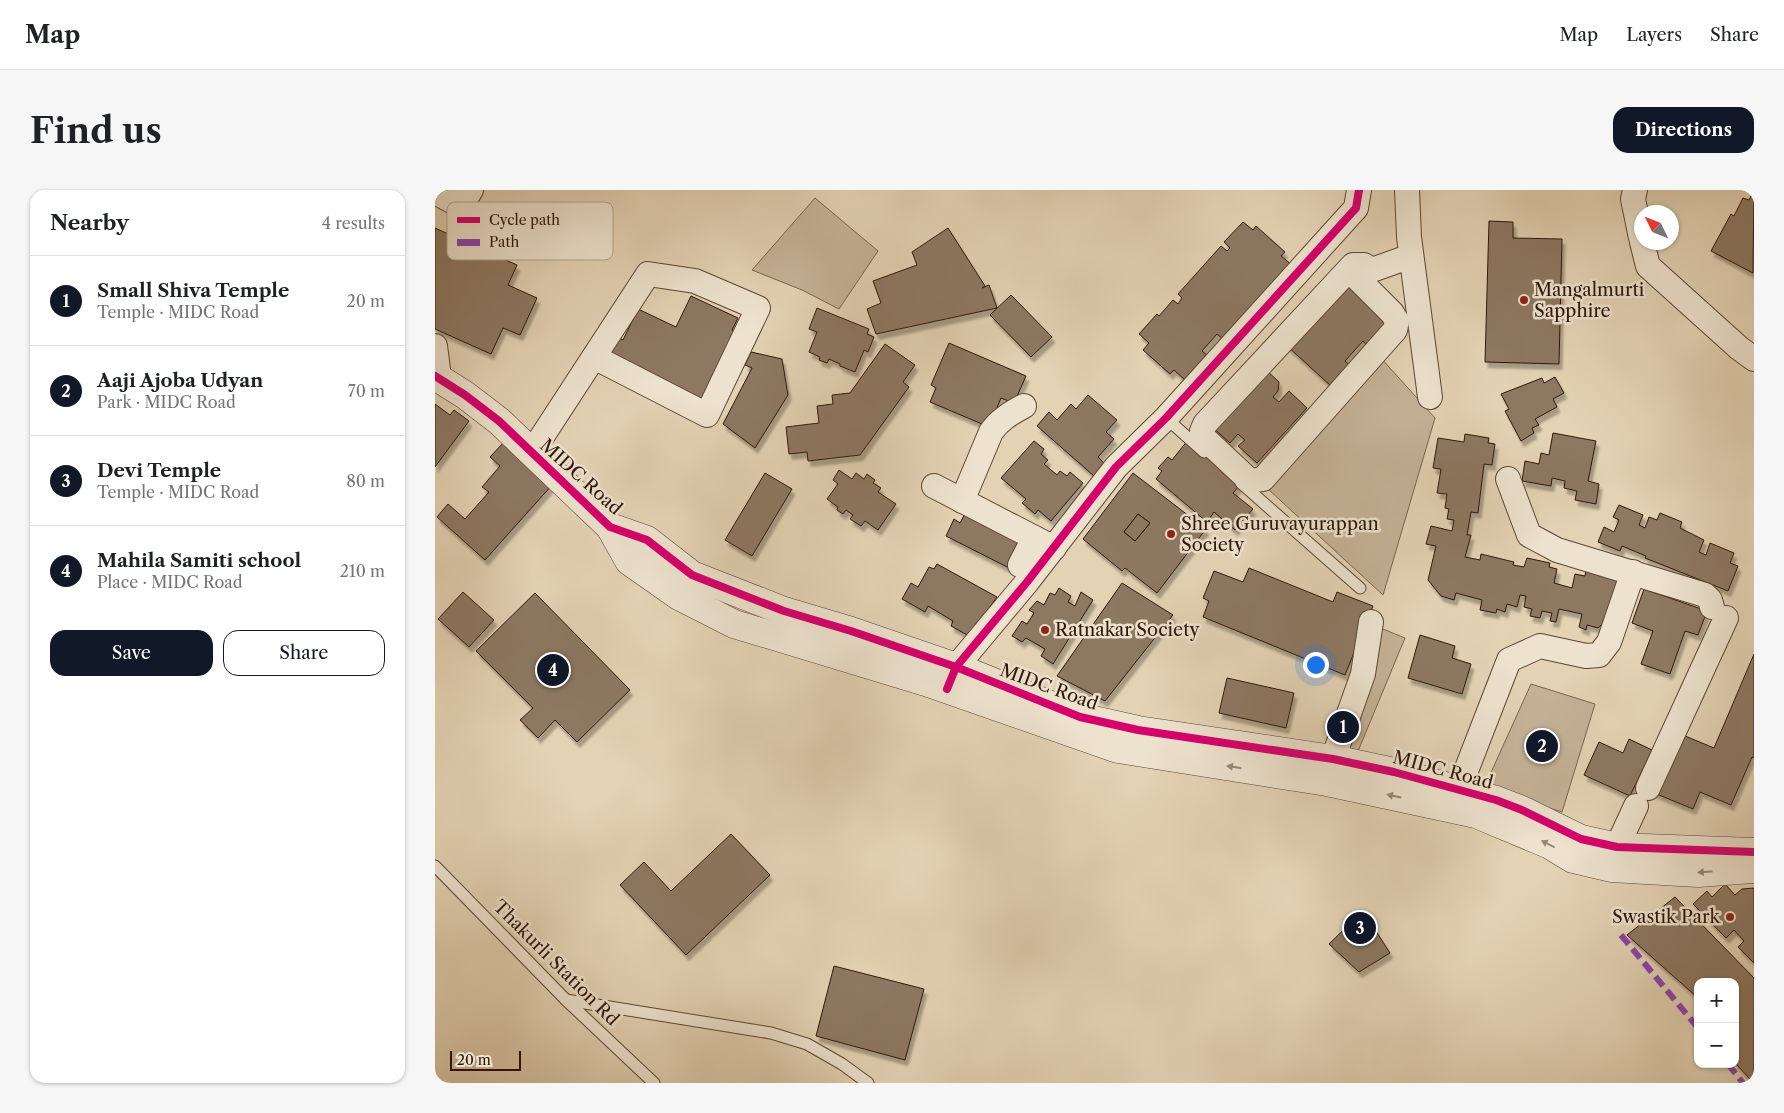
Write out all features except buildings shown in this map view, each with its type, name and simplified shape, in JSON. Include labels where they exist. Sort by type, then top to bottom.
[{"type":"street","points":[[464,202],[471,190]]},
{"type":"street","points":[[1020,564],[1044,543],[1115,467],[1166,418],[1356,208],[1359,190]]},
{"type":"street","points":[[1407,190],[1411,256],[1430,397]]},
{"type":"street","points":[[1634,205],[1633,199],[1635,190]]},
{"type":"street","points":[[435,192],[454,202]]},
{"type":"street","points":[[1644,250],[1648,266],[1739,348],[1754,359]]},
{"type":"street","points":[[1349,270],[1393,313],[1397,321],[1395,330],[1263,479],[1250,481],[1203,437],[1202,431],[1205,424],[1353,265],[1363,265],[1372,270],[1411,256]]},
{"type":"street","points":[[532,452],[648,274],[695,281],[758,308],[707,415],[594,357]]},
{"type":"street","points":[[435,346],[437,377]]},
{"type":"street","name":"MIDC Road","points":[[437,377],[499,421],[610,527],[647,540],[685,586],[761,601],[784,611],[851,631],[951,678],[1028,707],[1080,717],[1122,738],[1330,770],[1455,798],[1522,810],[1581,839],[1614,858],[1754,862]]},
{"type":"street","points":[[962,500],[996,424],[1024,406]]},
{"type":"street","points":[[1508,479],[1529,535],[1557,550],[1705,595],[1719,613],[1642,797],[1614,858]]},
{"type":"street","points":[[934,486],[1044,543]]},
{"type":"street","points":[[685,586],[734,624],[839,655],[951,678],[1027,582],[1044,543]]},
{"type":"street","points":[[1455,798],[1509,660],[1540,646],[1586,656],[1599,655],[1609,642],[1633,572]]},
{"type":"street","points":[[746,628],[761,601]]},
{"type":"street","points":[[1330,770],[1363,674],[1371,622]]},
{"type":"street","points":[[839,655],[851,631]]},
{"type":"lane","points":[[1166,418],[1360,588]]},
{"type":"lane","name":"Thakurli Station Rd","points":[[435,866],[566,1000],[655,1083]]},
{"type":"lane","points":[[566,1000],[771,1033],[807,1044],[842,1064],[868,1083]]},
{"type":"shaded area","points":[[815,198],[878,251],[839,309],[802,290],[752,270]]},
{"type":"shaded area","points":[[1380,357],[1435,418],[1383,595],[1268,489]]},
{"type":"shaded area","points":[[1373,625],[1405,638],[1356,756],[1328,748]]},
{"type":"shaded area","points":[[1531,684],[1595,704],[1562,812],[1484,788]]},
{"type":"marked path","points":[[1621,935],[1694,1023]]},
{"type":"marked path","points":[[1731,1068],[1743,1083]]},
{"type":"cycle path","points":[[947,689],[956,667],[1027,582],[1116,467],[1166,418],[1356,208],[1359,190]]},
{"type":"cycle path","points":[[435,376],[465,395],[499,421],[610,527],[647,540],[692,575],[784,611],[851,631],[956,667],[1080,717],[1138,730],[1333,759],[1394,772],[1496,800],[1522,810],[1581,839],[1617,847],[1754,852]]},
{"type":"place","name":"Mangalmurti Sapphire","points":[[1524,300]]},
{"type":"place","name":"Shree Guruvayurappan Society","points":[[1171,534]]},
{"type":"place","name":"Ratnakar Society","points":[[1045,630]]},
{"type":"place","name":"Mahila Samiti school","points":[[553,670]]},
{"type":"place","name":"Small Shiva Temple","points":[[1343,727]]},
{"type":"place","name":"Aaji Ajoba Udyan","points":[[1542,746]]},
{"type":"place","name":"Swastik Park","points":[[1730,917]]},
{"type":"place","name":"Devi Temple","points":[[1360,928]]}]
